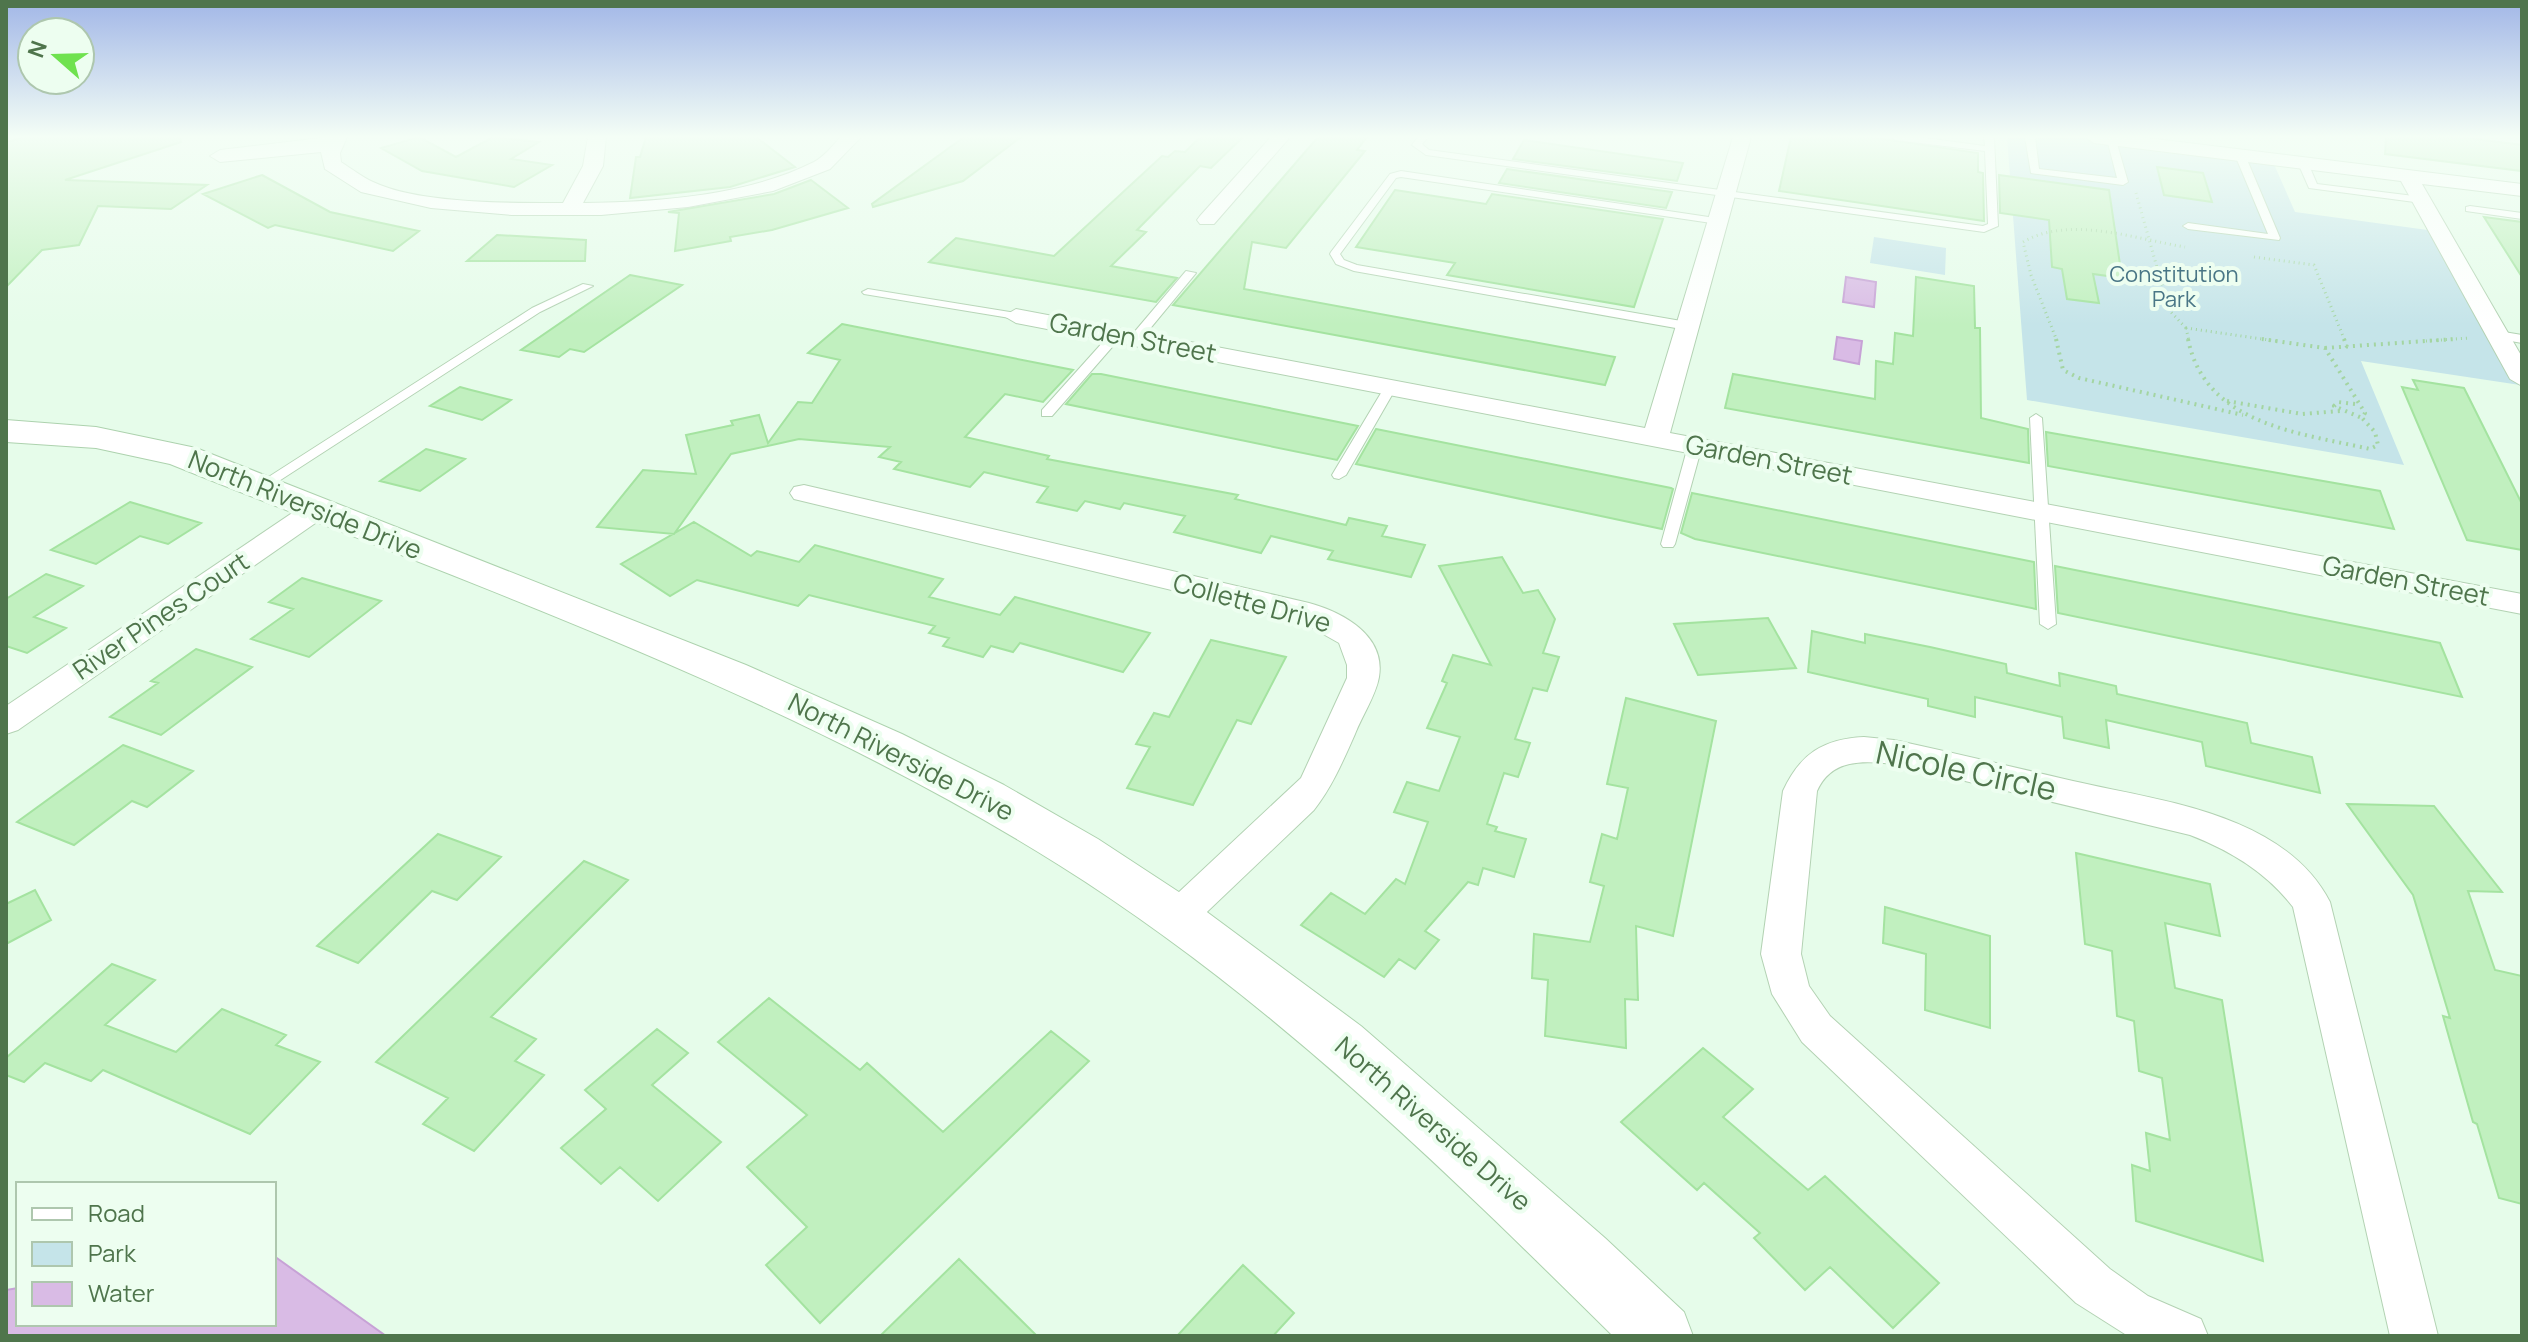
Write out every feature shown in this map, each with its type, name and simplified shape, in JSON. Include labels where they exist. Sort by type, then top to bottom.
[{"type":"street","points":[[420,200],[476,209],[569,210],[695,200]]},
{"type":"street","points":[[569,210],[575,200]]},
{"type":"street","points":[[1207,220],[1225,200]]},
{"type":"street","points":[[1655,438],[1724,200]]},
{"type":"street","points":[[2422,200],[2522,379]]},
{"type":"street","name":"Garden Street","points":[[1016,316],[2522,604]]},
{"type":"street","name":"North Riverside Drive","points":[[6,431],[87,435],[183,456],[775,692],[881,741],[990,800],[1176,918],[1376,1070],[1525,1204],[1660,1336]]},
{"type":"street","name":"Collette Drive","points":[[804,493],[1309,613],[1347,631],[1359,645],[1365,661],[1363,678],[1315,784],[1302,801],[1176,918]]},
{"type":"street","name":"River Pines Court","points":[[6,722],[317,509]]},
{"type":"street","name":"Nicole Circle","points":[[2184,1336],[2131,1313],[2093,1286],[1816,1029],[1797,1006],[1784,980],[1781,954],[1800,791],[1806,773],[1820,759],[1841,751],[1866,748],[1894,752],[2197,823],[2241,840],[2270,857],[2294,879],[2311,902],[2414,1336]]},
{"type":"lane","points":[[1375,200],[1335,254],[1340,262],[1354,268],[1687,326]]},
{"type":"lane","points":[[1574,200],[1718,221]]},
{"type":"lane","points":[[1773,200],[1984,229],[1993,226],[1992,200]]},
{"type":"lane","points":[[2188,226],[2275,238],[2259,200]]},
{"type":"lane","points":[[2470,209],[2522,216]]},
{"type":"lane","points":[[1047,413],[1190,273]]},
{"type":"lane","points":[[260,487],[536,310],[587,286]]},
{"type":"lane","points":[[868,292],[1016,316]]},
{"type":"lane","points":[[2498,335],[2522,339]]},
{"type":"lane","points":[[1339,475],[1390,388]]},
{"type":"lane","points":[[2036,418],[2044,512],[2048,624]]},
{"type":"lane","points":[[1668,544],[1695,446]]},
{"type":"path","points":[[2139,200],[2169,310],[2186,328],[2192,359],[2227,401],[2243,415]]},
{"type":"path","points":[[2149,240],[2050,231],[2030,235],[2023,242],[2037,296],[2053,327],[2063,370],[2079,378],[2243,415],[2264,424],[2370,449],[2378,445],[2375,432],[2362,418],[2334,406],[2338,402],[2356,404]]},
{"type":"path","points":[[2314,265],[2347,347]]},
{"type":"path","points":[[2186,328],[2325,348],[2498,335]]},
{"type":"path","points":[[2325,348],[2356,404],[2365,413],[2362,418]]},
{"type":"path","points":[[2227,401],[2302,414],[2340,411]]},
{"type":"green space","name":"Constitution Park","points":[[2012,200],[2290,200],[2295,212],[2435,231],[2520,385],[2361,361],[2404,465],[2027,400]]},
{"type":"green space","points":[[1874,237],[1946,248],[1945,275],[1870,263]]},
{"type":"water","points":[[1846,277],[1876,282],[1874,307],[1843,302]]},
{"type":"water","points":[[1837,337],[1862,341],[1859,364],[1834,359]]},
{"type":"water","points":[[276,1257],[386,1336],[6,1336],[6,1290],[16,1288],[16,1326],[276,1326]]},
{"type":"building","points":[[6,200],[185,200],[171,209],[98,206],[79,245],[42,250],[6,287]]},
{"type":"building","points":[[214,200],[307,200],[330,212],[419,231],[393,251],[275,225],[268,228]]},
{"type":"building","points":[[741,200],[837,200],[848,208],[772,230],[730,237],[731,241],[675,251],[679,213],[668,212]]},
{"type":"building","points":[[878,200],[899,200],[873,207],[872,204]]},
{"type":"building","points":[[1115,200],[1167,200],[1137,230],[1146,232],[1111,266],[1177,278],[1156,302],[929,262],[956,238],[1054,256]]},
{"type":"building","points":[[1264,200],[1325,200],[1286,248],[1252,242],[1244,289],[1615,357],[1605,385],[1173,305]]},
{"type":"building","points":[[1388,200],[1458,200],[1486,204],[1489,200],[1530,200],[1663,219],[1634,307],[1447,275],[1455,263],[1356,247]]},
{"type":"building","points":[[1610,200],[1669,200],[1666,208]]},
{"type":"building","points":[[1838,200],[1984,200],[1984,221]]},
{"type":"building","points":[[2000,200],[2110,200],[2122,278],[2093,274],[2099,303],[2067,299],[2062,269],[2052,267],[2049,220],[2000,213]]},
{"type":"building","points":[[2484,217],[2522,222],[2522,277]]},
{"type":"building","points":[[497,235],[586,240],[585,261],[467,261]]},
{"type":"building","points":[[630,275],[682,285],[584,352],[570,349],[559,357],[521,350]]},
{"type":"building","points":[[1916,277],[1974,286],[1975,328],[1980,328],[1981,418],[2028,429],[2029,463],[1725,408],[1733,374],[1875,399],[1876,361],[1893,364],[1895,333],[1913,336]]},
{"type":"building","points":[[842,324],[1073,370],[1043,402],[1005,394],[965,437],[1049,456],[1047,459],[1238,495],[1235,499],[1346,525],[1349,518],[1387,526],[1382,536],[1425,545],[1411,577],[1328,559],[1333,551],[1271,536],[1261,553],[1174,532],[1185,516],[1124,503],[1120,509],[1085,501],[1077,511],[1037,502],[1048,487],[984,472],[970,487],[894,469],[901,462],[879,457],[890,447],[799,439],[731,454],[674,534],[597,527],[643,470],[696,474],[686,435],[733,425],[731,421],[759,415],[768,443],[798,402],[812,403],[840,360],[808,353]]},
{"type":"building","points":[[1092,374],[1358,426],[1337,460],[1066,404]]},
{"type":"building","points":[[2413,380],[2464,388],[2522,504],[2522,550],[2467,540],[2402,387],[2418,390]]},
{"type":"building","points":[[460,387],[511,400],[482,420],[430,406]]},
{"type":"building","points":[[1376,429],[1673,489],[1662,529],[1356,464]]},
{"type":"building","points":[[2046,432],[2380,491],[2394,529],[2048,466]]},
{"type":"building","points":[[426,449],[465,459],[420,491],[380,481]]},
{"type":"building","points":[[1692,493],[2034,562],[2036,609],[1695,539],[1681,533]]},
{"type":"building","points":[[130,502],[201,523],[168,544],[140,536],[96,564],[51,550]]},
{"type":"building","points":[[694,522],[751,556],[757,551],[799,562],[815,545],[943,579],[929,597],[1000,615],[1015,597],[1150,633],[1123,672],[1020,643],[1013,652],[991,646],[983,657],[943,646],[949,638],[929,633],[935,626],[809,595],[798,606],[697,580],[670,596],[621,564]]},
{"type":"building","points":[[1502,557],[1523,593],[1538,590],[1555,619],[1543,653],[1559,657],[1547,691],[1533,688],[1515,739],[1530,743],[1518,777],[1504,773],[1487,824],[1497,827],[1495,831],[1526,839],[1514,877],[1483,868],[1478,885],[1468,882],[1425,931],[1439,940],[1415,969],[1399,959],[1384,977],[1301,925],[1331,893],[1365,914],[1396,879],[1405,884],[1428,822],[1394,812],[1407,782],[1439,791],[1460,737],[1427,728],[1447,683],[1442,681],[1453,655],[1491,665],[1439,566]]},
{"type":"building","points":[[2055,566],[2440,643],[2462,697],[2058,613]]},
{"type":"building","points":[[46,574],[83,586],[34,617],[66,628],[27,653],[6,646],[6,599]]},
{"type":"building","points":[[302,578],[381,601],[309,657],[251,639],[293,609],[269,602]]},
{"type":"building","points":[[1768,618],[1796,668],[1698,675],[1674,624]]},
{"type":"building","points":[[1812,631],[1865,643],[1865,634],[1930,647],[2006,664],[2007,673],[2060,686],[2059,673],[2116,686],[2117,694],[2247,723],[2251,743],[2312,757],[2320,793],[2206,766],[2202,742],[2106,720],[2109,748],[2064,738],[2062,717],[1975,697],[1975,717],[1928,706],[1928,699],[1808,672]]},
{"type":"building","points":[[1211,640],[1286,657],[1251,724],[1237,720],[1193,805],[1127,788],[1150,747],[1136,744],[1154,713],[1169,717]]},
{"type":"building","points":[[196,649],[252,667],[161,735],[110,717],[158,683],[151,681]]},
{"type":"building","points":[[1626,698],[1716,721],[1673,936],[1636,926],[1638,1000],[1625,999],[1626,1048],[1545,1036],[1548,980],[1532,978],[1534,934],[1590,942],[1604,886],[1590,882],[1602,834],[1617,839],[1628,788],[1607,784]]},
{"type":"building","points":[[123,745],[193,771],[147,807],[132,801],[74,845],[17,822]]},
{"type":"building","points":[[2347,804],[2434,806],[2502,892],[2468,891],[2495,970],[2522,976],[2522,1204],[2499,1198],[2477,1124],[2473,1122],[2443,1016],[2450,1018],[2413,895]]},
{"type":"building","points":[[438,834],[501,857],[457,900],[432,891],[358,963],[317,946]]},
{"type":"building","points":[[2076,853],[2210,884],[2220,936],[2165,923],[2175,988],[2222,1000],[2263,1261],[2136,1221],[2132,1165],[2150,1171],[2146,1133],[2170,1140],[2162,1078],[2139,1071],[2134,1021],[2117,1016],[2112,951],[2085,944]]},
{"type":"building","points":[[584,861],[628,880],[491,1017],[536,1039],[515,1061],[544,1075],[474,1151],[423,1124],[448,1098],[376,1062]]},
{"type":"building","points":[[35,890],[51,920],[6,944],[6,904]]},
{"type":"building","points":[[1885,907],[1990,936],[1990,1028],[1925,1010],[1926,954],[1883,943]]},
{"type":"building","points":[[112,964],[155,980],[105,1025],[176,1052],[222,1009],[286,1035],[276,1045],[320,1062],[250,1134],[103,1070],[91,1081],[45,1063],[24,1082],[6,1075],[6,1058]]},
{"type":"building","points":[[769,998],[860,1070],[867,1063],[943,1132],[1051,1031],[1089,1061],[820,1323],[766,1265],[807,1227],[747,1167],[807,1115],[718,1042]]},
{"type":"building","points":[[657,1029],[688,1053],[652,1085],[721,1142],[658,1201],[620,1167],[601,1184],[561,1148],[606,1109],[585,1090]]},
{"type":"building","points":[[1703,1048],[1753,1089],[1723,1117],[1808,1190],[1825,1176],[1939,1283],[1893,1328],[1830,1267],[1805,1290],[1754,1238],[1760,1233],[1704,1183],[1697,1190],[1621,1122]]},
{"type":"building","points":[[959,1259],[1037,1336],[880,1336]]},
{"type":"building","points":[[1243,1265],[1294,1313],[1273,1336],[1177,1336]]}]
